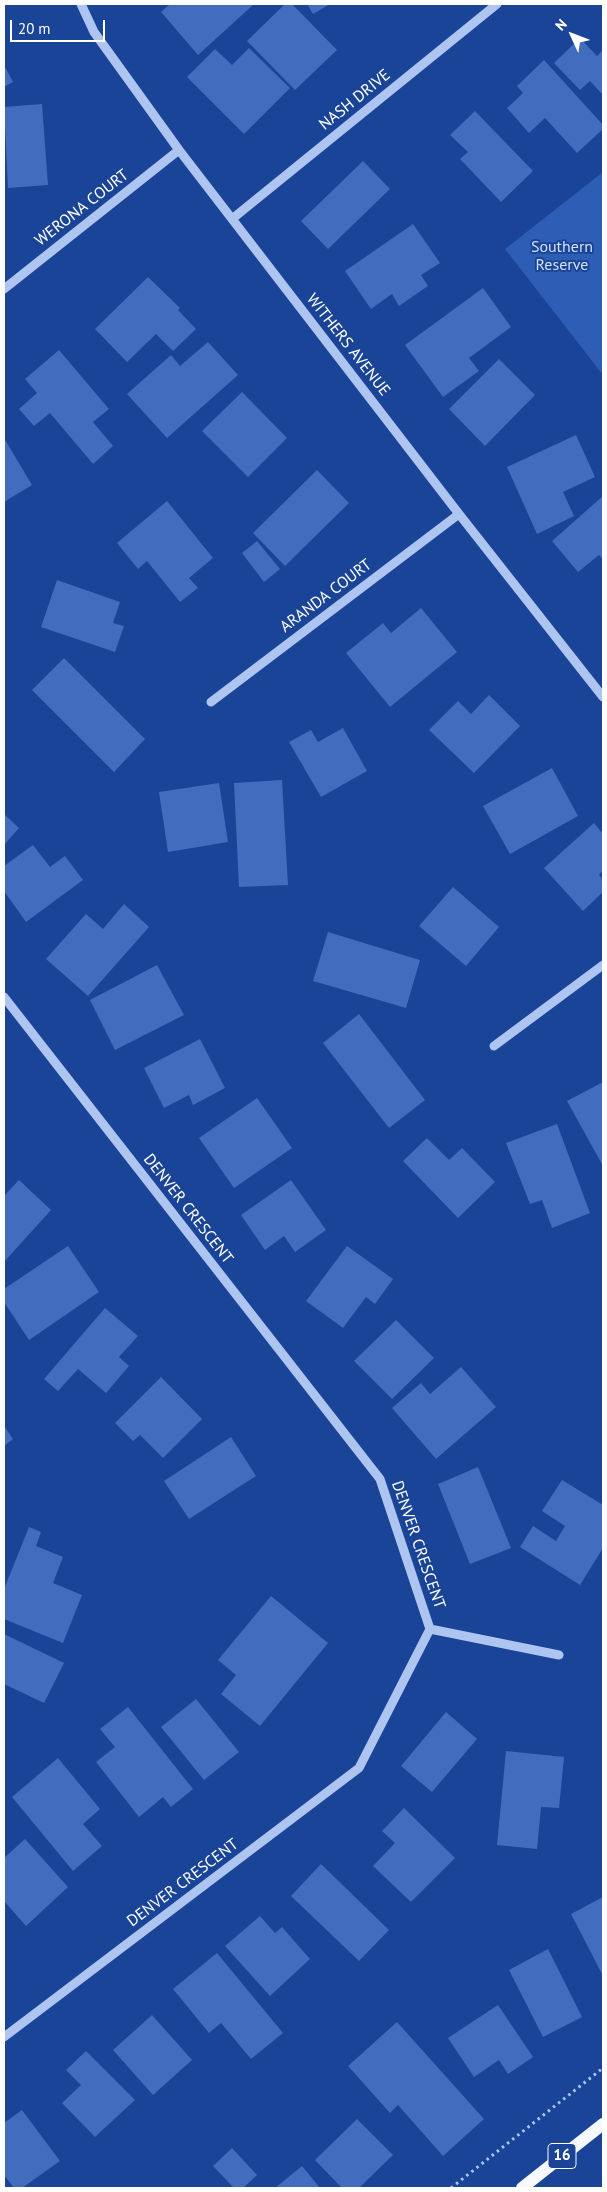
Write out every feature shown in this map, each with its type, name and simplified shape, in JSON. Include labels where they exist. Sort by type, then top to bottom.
[{"type":"main road","name":"16","points":[[522,2188],[603,2124]]},
{"type":"street","name":"WITHERS AVENUE","points":[[81,4],[94,32],[179,150],[603,697]]},
{"type":"street","name":"NASH DRIVE","points":[[232,219],[497,4]]},
{"type":"street","name":"WERONA COURT","points":[[4,289],[179,150]]},
{"type":"street","name":"ARANDA COURT","points":[[211,702],[460,514]]},
{"type":"street","points":[[494,1046],[603,965]]},
{"type":"street","name":"DENVER CRESCENT","points":[[4,997],[380,1479],[430,1629],[359,1768],[4,2036]]},
{"type":"street","points":[[430,1629],[558,1655]]},
{"type":"path","points":[[451,2188],[603,2068]]},
{"type":"green space","name":"Southern Reserve","points":[[603,172],[603,375],[505,249]]},
{"type":"building","points":[[170,4],[253,5],[198,55],[161,12]]},
{"type":"building","points":[[285,4],[292,4],[337,50],[295,90],[247,41]]},
{"type":"building","points":[[307,4],[330,4],[313,14]]},
{"type":"building","points":[[580,38],[597,56],[603,50],[603,95],[590,81],[580,90],[554,63]]},
{"type":"building","points":[[249,48],[290,88],[244,134],[187,77],[215,49],[232,65]]},
{"type":"building","points":[[544,60],[603,125],[603,129],[577,153],[545,118],[529,133],[507,108],[523,93],[517,86]]},
{"type":"building","points":[[4,65],[13,82],[4,87]]},
{"type":"building","points":[[42,104],[48,185],[8,188],[4,107]]},
{"type":"building","points":[[475,111],[533,171],[501,202],[460,159],[468,152],[450,135]]},
{"type":"building","points":[[363,161],[390,189],[328,249],[301,221]]},
{"type":"building","points":[[413,224],[440,263],[421,275],[428,286],[399,306],[392,294],[371,309],[345,271]]},
{"type":"building","points":[[148,277],[180,308],[178,310],[196,329],[173,351],[156,334],[127,362],[95,329]]},
{"type":"building","points":[[483,288],[511,327],[469,358],[479,371],[443,397],[405,345]]},
{"type":"building","points":[[208,342],[238,375],[167,438],[127,394],[171,355],[180,366]]},
{"type":"building","points":[[59,350],[109,409],[93,422],[113,446],[93,464],[50,413],[34,426],[19,409],[37,393],[25,379]]},
{"type":"building","points":[[499,359],[535,395],[485,446],[449,409]]},
{"type":"building","points":[[242,392],[287,438],[248,477],[202,431]]},
{"type":"building","points":[[576,435],[595,477],[563,492],[574,516],[537,534],[507,467]]},
{"type":"building","points":[[4,438],[32,485],[4,502]]},
{"type":"building","points":[[317,470],[349,503],[285,566],[253,533]]},
{"type":"building","points":[[603,496],[603,560],[599,555],[578,572],[552,541]]},
{"type":"building","points":[[167,501],[213,558],[189,578],[198,588],[180,602],[147,561],[138,569],[117,543]]},
{"type":"building","points":[[257,541],[280,569],[264,582],[242,553]]},
{"type":"building","points":[[57,580],[120,602],[113,623],[124,626],[115,652],[41,627]]},
{"type":"building","points":[[421,608],[457,652],[390,707],[346,653],[383,623],[391,633]]},
{"type":"building","points":[[64,658],[145,739],[114,772],[32,690]]},
{"type":"building","points":[[489,695],[520,726],[474,773],[429,730],[458,701],[471,714]]},
{"type":"building","points":[[343,728],[367,771],[321,797],[289,742],[311,730],[318,742]]},
{"type":"building","points":[[552,768],[578,816],[510,854],[483,806]]},
{"type":"building","points":[[282,780],[288,885],[239,887],[234,783]]},
{"type":"building","points":[[219,783],[228,842],[168,852],[159,792]]},
{"type":"building","points":[[4,814],[19,828],[4,845]]},
{"type":"building","points":[[594,823],[603,834],[603,870],[599,875],[603,880],[603,892],[583,911],[544,868]]},
{"type":"building","points":[[33,845],[50,867],[65,856],[83,880],[26,922],[4,891],[4,866]]},
{"type":"building","points":[[453,887],[499,927],[466,966],[419,926]]},
{"type":"building","points":[[124,904],[149,927],[88,996],[46,959],[86,914],[103,929]]},
{"type":"building","points":[[328,932],[420,960],[406,1008],[313,981]]},
{"type":"building","points":[[157,965],[184,1015],[115,1050],[90,1000]]},
{"type":"building","points":[[359,1014],[425,1100],[389,1128],[323,1043]]},
{"type":"building","points":[[200,1039],[225,1088],[193,1105],[189,1095],[164,1108],[144,1068]]},
{"type":"building","points":[[603,1082],[603,1166],[567,1101]]},
{"type":"building","points":[[257,1098],[292,1148],[234,1188],[199,1138]]},
{"type":"building","points":[[557,1124],[590,1213],[552,1228],[542,1200],[530,1204],[506,1143]]},
{"type":"building","points":[[427,1138],[449,1160],[462,1148],[495,1182],[458,1218],[403,1161]]},
{"type":"building","points":[[19,1180],[51,1210],[4,1262],[4,1196]]},
{"type":"building","points":[[291,1180],[326,1230],[295,1252],[284,1236],[265,1250],[241,1215]]},
{"type":"building","points":[[68,1246],[99,1292],[29,1340],[4,1302],[4,1289]]},
{"type":"building","points":[[347,1246],[393,1279],[375,1304],[366,1297],[343,1328],[306,1301]]},
{"type":"building","points":[[105,1308],[138,1336],[119,1357],[129,1366],[106,1393],[78,1369],[58,1391],[44,1379]]},
{"type":"building","points":[[396,1320],[434,1358],[392,1399],[354,1361]]},
{"type":"building","points":[[461,1367],[496,1407],[436,1459],[392,1408],[421,1383],[430,1394]]},
{"type":"building","points":[[161,1377],[202,1419],[163,1458],[140,1435],[133,1441],[115,1423]]},
{"type":"building","points":[[4,1426],[13,1439],[4,1446]]},
{"type":"building","points":[[231,1437],[256,1476],[189,1519],[164,1481]]},
{"type":"building","points":[[478,1467],[511,1548],[470,1564],[438,1484]]},
{"type":"building","points":[[562,1480],[603,1505],[603,1548],[580,1585],[520,1547],[533,1526],[556,1541],[565,1526],[542,1511]]},
{"type":"building","points":[[29,1527],[41,1532],[36,1546],[63,1557],[53,1583],[82,1595],[63,1643],[4,1619],[4,1589]]},
{"type":"building","points":[[271,1596],[328,1643],[260,1726],[221,1694],[236,1675],[218,1660]]},
{"type":"building","points":[[4,1634],[64,1663],[44,1703],[4,1684]]},
{"type":"building","points":[[196,1699],[239,1752],[204,1780],[161,1727]]},
{"type":"building","points":[[128,1707],[193,1789],[171,1807],[163,1797],[139,1817],[96,1762],[115,1747],[100,1729]]},
{"type":"building","points":[[446,1712],[477,1739],[432,1792],[401,1766]]},
{"type":"building","points":[[506,1751],[564,1757],[559,1808],[541,1807],[537,1849],[497,1845]]},
{"type":"building","points":[[58,1758],[100,1809],[83,1824],[102,1846],[73,1871],[12,1797]]},
{"type":"building","points":[[404,1808],[455,1858],[411,1902],[373,1866],[395,1843],[382,1831]]},
{"type":"building","points":[[25,1839],[68,1887],[26,1926],[4,1901],[4,1858]]},
{"type":"building","points":[[321,1864],[389,1930],[359,1961],[291,1896]]},
{"type":"building","points":[[603,1897],[603,1976],[571,1914]]},
{"type":"building","points":[[260,1916],[275,1933],[282,1927],[310,1959],[270,1996],[225,1946]]},
{"type":"building","points":[[548,1949],[582,2017],[543,2037],[509,1970]]},
{"type":"building","points":[[217,1953],[283,2033],[251,2059],[221,2023],[209,2033],[173,1989]]},
{"type":"building","points":[[498,2005],[533,2057],[508,2074],[499,2060],[474,2077],[448,2038]]},
{"type":"building","points":[[152,2015],[192,2060],[153,2095],[113,2050]]},
{"type":"building","points":[[397,2022],[484,2119],[443,2156],[398,2105],[390,2113],[348,2066]]},
{"type":"building","points":[[86,2051],[135,2100],[95,2137],[62,2103],[81,2085],[66,2070]]},
{"type":"building","points":[[22,2110],[60,2161],[22,2188],[14,2188],[4,2175],[4,2123]]},
{"type":"building","points":[[357,2119],[393,2155],[359,2188],[342,2188],[315,2160]]},
{"type":"building","points":[[232,2148],[257,2175],[243,2188],[234,2188],[213,2166]]},
{"type":"building","points":[[302,2166],[320,2188],[275,2188]]}]
